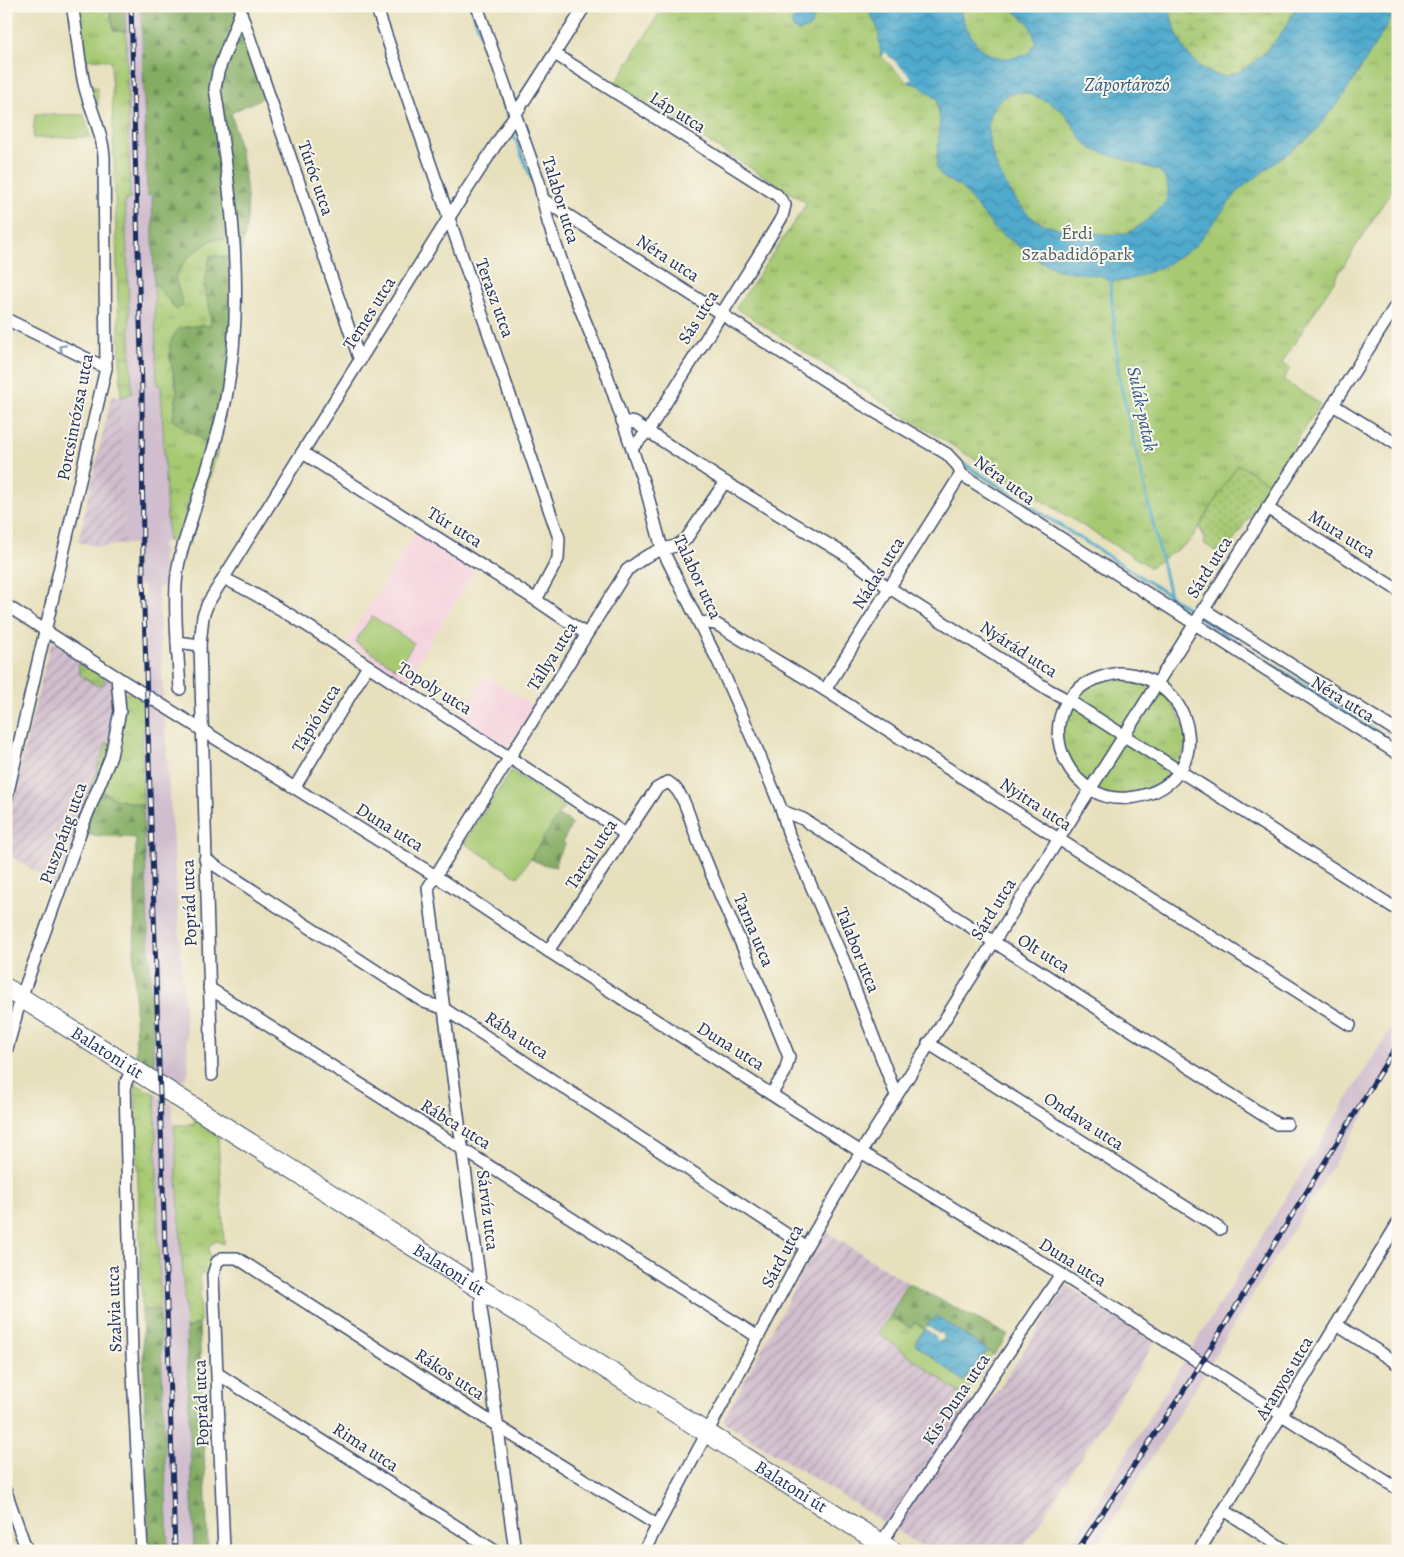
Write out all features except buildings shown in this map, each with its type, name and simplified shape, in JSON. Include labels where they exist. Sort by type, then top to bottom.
[{"type":"main road","name":"Balatoni út","points":[[14,993],[887,1547]]},
{"type":"street","name":"Porcsinrózsa utca","points":[[6,800],[9,778],[46,630],[106,368],[103,142],[85,86],[78,33],[72,6]]},
{"type":"street","name":"Terasz utca","points":[[376,6],[448,218],[547,498],[559,538],[558,559],[536,600]]},
{"type":"street","name":"Talabor utca","points":[[477,6],[544,200],[548,222],[566,274],[606,372],[632,448],[658,527],[662,549],[700,622],[782,811],[789,835],[844,961],[896,1095]]},
{"type":"street","name":"Temes utca","points":[[202,730],[200,645],[203,616],[208,603],[448,218],[585,6]]},
{"type":"street","points":[[180,689],[175,599],[177,572],[222,415],[232,356],[236,286],[231,191],[215,89],[218,72],[240,9]]},
{"type":"street","name":"Túróc utca","points":[[240,9],[360,361]]},
{"type":"street","name":"Láp utca","points":[[555,54],[782,200]]},
{"type":"street","name":"Néra utca","points":[[544,200],[863,405],[947,454],[958,466],[961,474],[1193,625],[1398,754]]},
{"type":"street","name":"Sás utca","points":[[632,448],[648,431],[782,217],[785,211],[782,200]]},
{"type":"street","name":"Sárd utca","points":[[644,1551],[806,1247],[861,1152],[928,1043],[1398,302]]},
{"type":"street","points":[[6,319],[106,368]]},
{"type":"street","points":[[1332,405],[1398,445]]},
{"type":"street","name":"Nyárád utca","points":[[622,421],[635,423],[725,482],[846,555],[890,587],[1049,690],[1068,700],[1398,910]]},
{"type":"street","name":"Túr utca","points":[[303,453],[536,600],[586,634]]},
{"type":"street","name":"Nádas utca","points":[[825,690],[961,474]]},
{"type":"street","name":"Tállya utca","points":[[434,875],[627,570],[645,557],[662,549],[676,546],[686,540],[725,482]]},
{"type":"street","name":"Mura utca","points":[[1267,508],[1398,590]]},
{"type":"street","name":"Topoly utca","points":[[223,578],[258,595],[510,756],[625,834]]},
{"type":"street","name":"Duna utca","points":[[6,604],[117,677],[434,875],[548,952],[772,1093],[861,1152],[1060,1274],[1398,1490]]},
{"type":"street","name":"Néra utca","points":[[1203,609],[1398,732]]},
{"type":"street","name":"Nyitra utca","points":[[700,622],[716,624],[825,690],[1350,1024]]},
{"type":"street","points":[[177,642],[200,645]]},
{"type":"street","name":"Tápió utca","points":[[295,787],[368,666]]},
{"type":"street","points":[[1109,674],[1139,674],[1157,682],[1176,704],[1187,730],[1188,753],[1180,772],[1166,786],[1136,797],[1108,797],[1089,790],[1069,768],[1061,750],[1061,720],[1068,700],[1090,681],[1109,674]]},
{"type":"street","name":"Puszpáng utca","points":[[6,1052],[14,993],[113,748],[115,726],[120,711],[117,677]]},
{"type":"street","name":"Poprád utca","points":[[202,730],[212,1075]]},
{"type":"street","name":"Tarcal utca","points":[[548,952],[656,789],[668,782]]},
{"type":"street","name":"Tarna utca","points":[[668,782],[673,785],[682,799],[708,868],[789,1058],[785,1072],[772,1093]]},
{"type":"street","name":"Olt utca","points":[[782,811],[802,819],[1277,1124],[1286,1124]]},
{"type":"street","name":"Rába utca","points":[[205,858],[424,1002],[443,1008],[806,1247]]},
{"type":"street","name":"Sárvíz utca","points":[[434,875],[427,896],[463,1149],[481,1290],[480,1308],[499,1427],[515,1551]]},
{"type":"street","name":"Rábca utca","points":[[210,988],[758,1337]]},
{"type":"street","name":"Ondava utca","points":[[928,1043],[1220,1229]]},
{"type":"street","name":"Szalvia utca","points":[[132,1068],[125,1085],[132,1344],[142,1551]]},
{"type":"street","name":"Aranyos utca","points":[[1200,1551],[1281,1416],[1394,1235],[1398,1223]]},
{"type":"street","name":"Poprád utca","points":[[222,1258],[214,1266],[213,1274],[224,1551]]},
{"type":"street","name":"Rákos utca","points":[[222,1258],[237,1258],[499,1427],[658,1525]]},
{"type":"street","name":"Kis-Duna utca","points":[[887,1547],[1060,1274]]},
{"type":"street","points":[[1337,1325],[1398,1364]]},
{"type":"street","name":"Rima utca","points":[[218,1374],[495,1551]]},
{"type":"street","points":[[6,1492],[27,1551]]},
{"type":"street","points":[[1224,1510],[1287,1551]]},
{"type":"shaded area","points":[[125,6],[141,6],[147,195],[152,196],[157,384],[161,385],[168,541],[162,542],[165,587],[158,587],[164,714],[189,1072],[186,1078],[180,1081],[169,1080],[154,1072],[143,805],[142,741],[146,706],[144,586],[136,584],[134,544],[124,544],[121,398],[132,393],[125,200],[130,199]]},
{"type":"shaded area","points":[[115,395],[121,398],[124,544],[100,547],[78,542],[111,397]]},
{"type":"shaded area","points":[[416,533],[475,571],[406,680],[346,642]]},
{"type":"shaded area","points":[[51,641],[127,688],[56,885],[6,853],[6,826]]},
{"type":"shaded area","points":[[485,676],[534,706],[508,748],[459,718]]},
{"type":"shaded area","points":[[1398,1017],[1398,1060],[1094,1551],[1066,1551]]},
{"type":"shaded area","points":[[155,1094],[172,1105],[186,1329],[194,1551],[168,1551]]},
{"type":"shaded area","points":[[825,1231],[908,1283],[878,1333],[984,1411],[1067,1286],[1155,1342],[1021,1551],[929,1551],[723,1421]]},
{"type":"green space","points":[[74,6],[109,6],[114,31],[126,31],[130,199],[125,200],[132,393],[121,398],[111,60],[87,59],[89,87],[97,87],[98,105],[94,105],[86,81]]},
{"type":"green space","points":[[109,6],[125,6],[126,31],[114,31]]},
{"type":"green space","points":[[141,6],[237,6],[264,97],[231,113],[242,159],[247,191],[247,223],[244,239],[213,239],[188,257],[175,277],[183,305],[176,310],[154,282],[152,196],[147,195]]},
{"type":"green space","name":"Érdi Szabadidőpark","points":[[664,6],[1398,6],[1398,180],[1282,363],[1290,368],[1283,380],[1320,404],[1223,556],[1205,544],[1200,526],[1189,542],[1150,567],[898,412],[736,308],[807,203],[615,84]]},
{"type":"green space","points":[[1169,6],[1296,6],[1284,29],[1263,54],[1238,72],[1225,76],[1213,74],[1204,69],[1189,55],[1178,36]]},
{"type":"green space","points":[[35,114],[84,115],[90,137],[33,138]]},
{"type":"green space","points":[[213,239],[244,239],[239,258],[210,256],[204,285],[210,309],[211,327],[201,325],[169,354],[177,392],[173,420],[218,451],[189,545],[168,541],[161,385],[157,385],[154,282],[177,310],[182,305],[175,277],[188,257]]},
{"type":"green space","points":[[210,256],[239,258],[218,451],[173,420],[177,392],[170,359],[173,336],[179,328],[201,325],[211,326],[210,309],[204,285]]},
{"type":"green space","points":[[1238,464],[1270,484],[1223,557],[1205,544],[1200,525]]},
{"type":"green space","points":[[372,616],[414,643],[397,669],[355,642]]},
{"type":"green space","points":[[80,663],[103,677],[105,683],[97,686],[80,675],[78,666]]},
{"type":"green space","points":[[1109,674],[1164,688],[1189,735],[1174,779],[1117,799],[1074,777],[1060,740],[1068,700]]},
{"type":"green space","points":[[130,692],[143,700],[146,706],[142,741],[143,805],[115,799],[92,785],[107,742],[117,747],[124,695]]},
{"type":"green space","points":[[511,771],[564,806],[518,877],[464,843]]},
{"type":"green space","points":[[92,785],[115,799],[143,805],[154,1066],[136,1055],[134,964],[136,838],[74,834]]},
{"type":"green space","points":[[551,814],[568,820],[572,824],[563,841],[565,845],[557,857],[556,867],[542,864],[526,857]]},
{"type":"green space","points":[[135,1084],[155,1094],[160,1310],[142,1310]]},
{"type":"green space","points":[[194,1119],[218,1137],[224,1244],[216,1241],[209,1246],[212,1265],[211,1273],[200,1274],[200,1322],[186,1329],[174,1125],[194,1125]]},
{"type":"green space","points":[[908,1283],[1008,1335],[994,1355],[937,1316],[924,1329],[915,1322],[911,1328],[890,1316]]},
{"type":"green space","points":[[142,1310],[160,1310],[168,1551],[149,1551]]},
{"type":"green space","points":[[890,1316],[910,1328],[915,1322],[924,1329],[915,1341],[963,1381],[988,1351],[994,1355],[991,1355],[965,1397],[878,1333]]},
{"type":"green space","points":[[199,1323],[208,1551],[194,1551],[186,1329]]},
{"type":"water","name":"Záportározó","points":[[866,6],[959,6],[968,31],[982,49],[1002,58],[1015,57],[1029,53],[1036,42],[1030,25],[1009,6],[1169,6],[1178,36],[1189,55],[1204,69],[1213,74],[1225,76],[1238,72],[1263,54],[1284,29],[1296,6],[1395,6],[1390,20],[1345,94],[1311,136],[1240,189],[1194,247],[1164,266],[1127,281],[1110,281],[1102,276],[1058,270],[1038,260],[994,228],[962,188],[944,178],[936,168],[940,123],[937,99],[918,85],[908,82],[881,56],[878,29]],"holes":[[[1017,92],[1043,99],[1061,110],[1084,142],[1092,149],[1160,171],[1167,182],[1168,188],[1167,198],[1160,208],[1137,228],[1117,235],[1056,228],[1042,223],[1029,215],[1018,203],[998,169],[991,149],[988,130],[991,113],[1000,100]]]},
{"type":"water","points":[[801,9],[811,9],[815,15],[811,26],[799,32],[794,29],[791,22]]},
{"type":"water","points":[[937,1316],[988,1351],[963,1381],[915,1344],[924,1329],[935,1336],[937,1342],[944,1340],[944,1333],[938,1333],[927,1325]]},
{"type":"pier","points":[[885,52],[912,78],[908,82],[881,56]]},
{"type":"waterway","name":"Sulák-patak","points":[[471,6],[507,116]]},
{"type":"waterway","name":"Sulák-patak","points":[[514,136],[536,190]]},
{"type":"waterway","name":"Sulák-patak","points":[[1112,278],[1110,281],[1119,377],[1170,596],[1207,623],[1398,745]]},
{"type":"waterway","points":[[961,462],[1169,595]]},
{"type":"railway","points":[[131,6],[142,390],[143,578],[175,1551]]},
{"type":"railway","points":[[1077,1551],[1192,1378],[1398,1043]]}]
